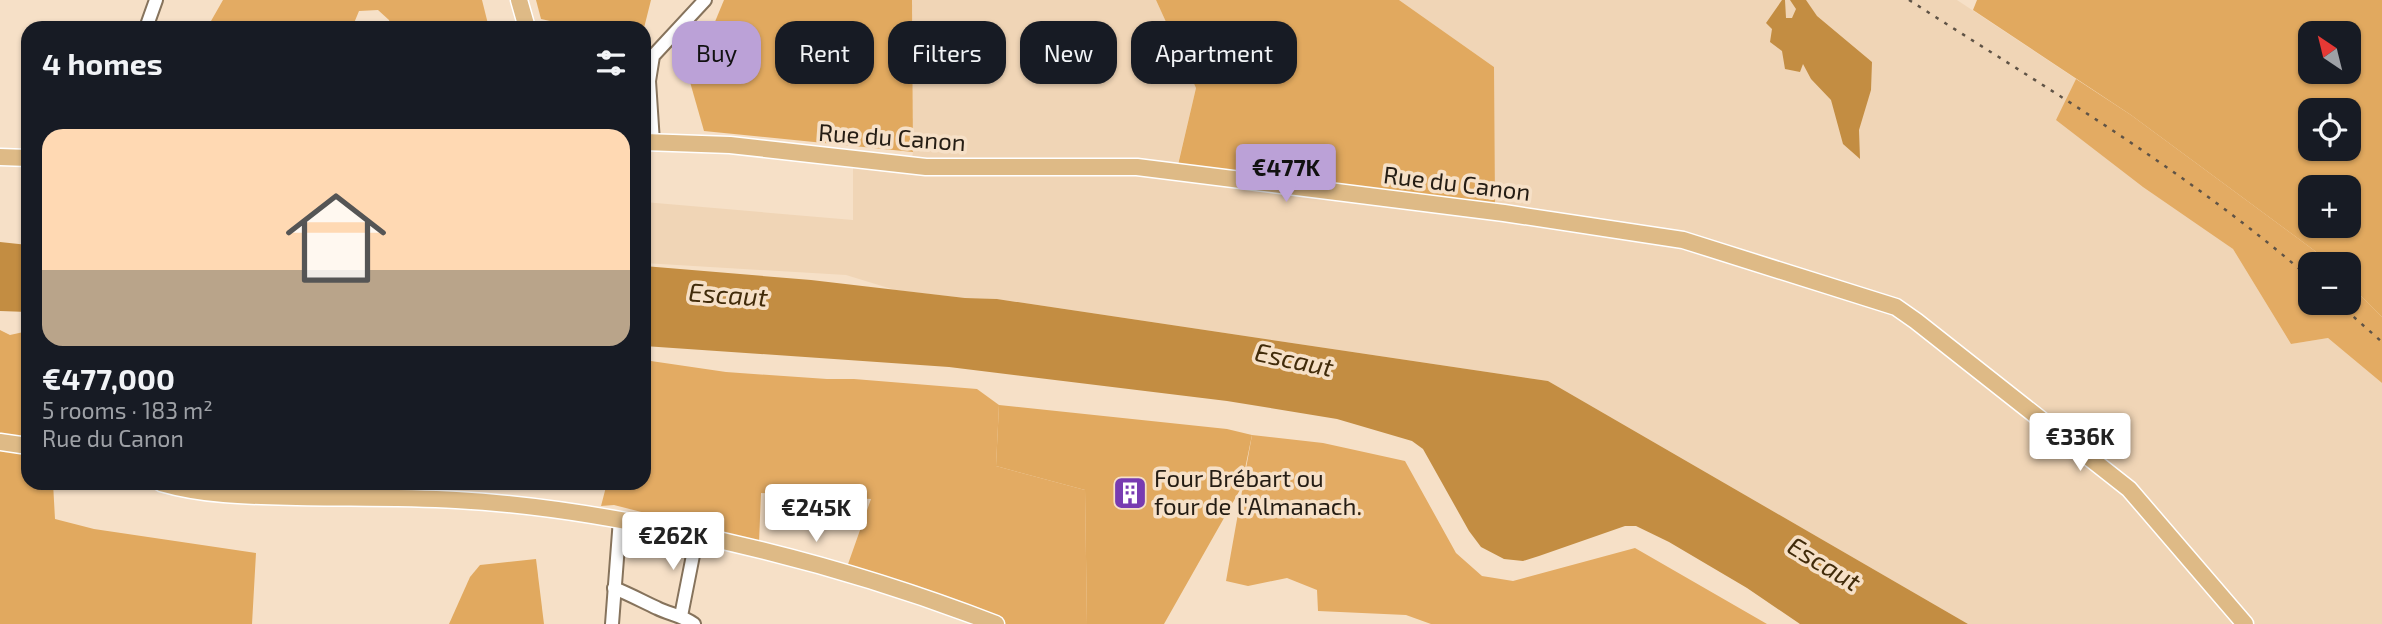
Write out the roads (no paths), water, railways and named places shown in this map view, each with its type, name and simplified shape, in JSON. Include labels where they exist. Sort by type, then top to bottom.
[{"type":"main road","points":[[519,0],[525,21]]},
{"type":"main road","name":"Rue du Canon","points":[[651,142],[730,145],[926,167],[1137,167],[1504,213],[1682,240],[1896,307],[2129,489],[2245,624]]},
{"type":"main road","points":[[0,148],[21,156]]},
{"type":"main road","points":[[0,157],[21,158]]},
{"type":"main road","points":[[0,442],[21,445]]},
{"type":"main road","points":[[196,490],[221,495],[456,500],[534,506],[620,519],[813,562],[893,586],[996,624]]},
{"type":"street","points":[[148,21],[156,0]]},
{"type":"street","points":[[651,68],[653,56],[705,0]]},
{"type":"street","points":[[612,624],[620,519]]},
{"type":"street","points":[[681,616],[697,535]]},
{"type":"street","points":[[614,588],[694,624]]},
{"type":"water","points":[[1782,0],[1785,0],[1786,18],[1792,18],[1796,9],[1790,0],[1806,0],[1817,16],[1872,62],[1871,90],[1859,130],[1860,159],[1843,144],[1831,100],[1811,79],[1803,64],[1800,72],[1785,69],[1782,51],[1770,42],[1772,29],[1766,23]]},
{"type":"water","points":[[0,242],[21,244],[21,312],[0,311]]},
{"type":"water","name":"Escaut","points":[[651,267],[997,299],[1548,381],[1968,624],[1800,624],[1747,588],[1669,542],[1636,526],[1625,526],[1523,561],[1504,559],[1481,547],[1469,531],[1423,449],[1412,441],[1337,419],[1227,401],[949,367],[651,346]]},
{"type":"railway","points":[[1909,0],[2064,98],[2165,166],[2298,268]]},
{"type":"railway","points":[[2352,315],[2382,342]]},
{"type":"place","name":"Four Brébart ou four de l'Almanach.","points":[[1130,493]]}]
